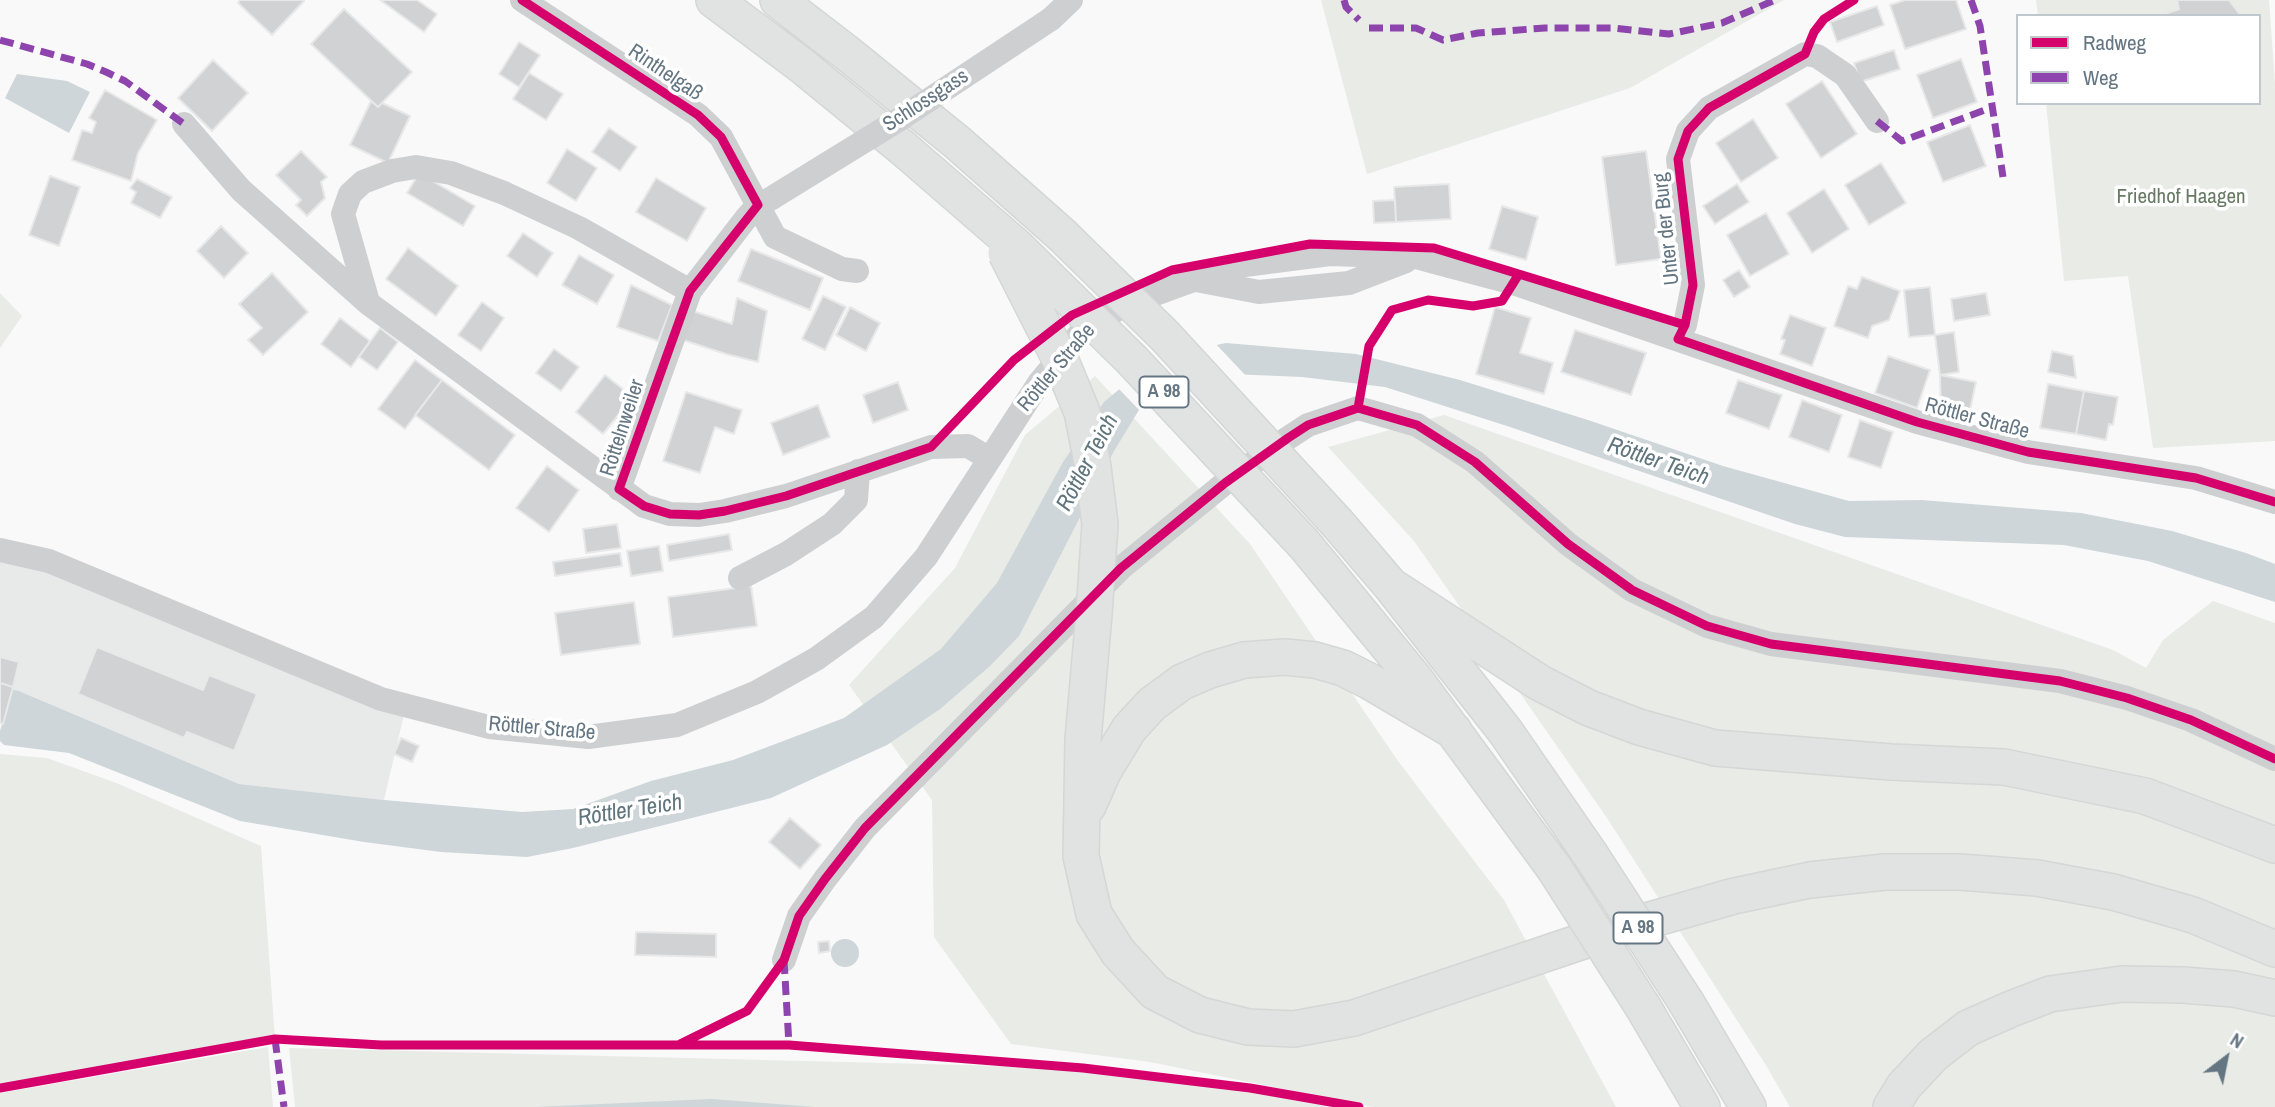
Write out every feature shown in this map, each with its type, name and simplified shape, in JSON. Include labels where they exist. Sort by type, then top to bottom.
[{"type":"highway","name":"A 98","points":[[713,0],[822,82],[904,149],[1006,242],[1132,360],[1304,544],[1363,614],[1454,731],[1554,868],[1643,1007],[1702,1107]]},
{"type":"highway","name":"A 98","points":[[778,0],[958,143],[1062,235],[1174,346],[1338,524],[1391,586],[1505,731],[1590,854],[1686,1002],[1748,1107]]},
{"type":"highway","points":[[1006,242],[1082,412],[1093,467],[1100,524],[1083,740],[1081,856],[1094,914],[1118,952],[1155,992],[1200,1015],[1248,1027],[1294,1029],[1353,1018],[1599,936],[1734,896],[1810,880],[1885,872],[1960,872],[2037,878],[2113,892],[2193,915],[2275,949]]},
{"type":"highway","points":[[1391,586],[1540,683],[1589,708],[1639,727],[1715,748],[1891,762],[2004,767],[2145,796],[2275,845]]},
{"type":"highway","points":[[1083,819],[1102,772],[1129,729],[1152,705],[1182,682],[1244,660],[1285,657],[1315,660],[1343,668],[1454,731]]},
{"type":"highway","points":[[1891,1107],[1903,1086],[1933,1055],[1968,1028],[2050,995],[2122,984],[2234,989],[2275,998]]},
{"type":"street","name":"Rinthelgaß","points":[[522,0],[698,115],[721,137],[766,201],[775,237],[842,269],[857,271]]},
{"type":"street","name":"Schlossgass","points":[[766,201],[900,119],[1051,19],[1071,0]]},
{"type":"street","name":"Unter der Burg","points":[[1678,339],[1685,325],[1693,285],[1678,159],[1688,131],[1709,108],[1805,54],[1816,56],[1844,75],[1877,121]]},
{"type":"street","name":"Röttelnweiler","points":[[184,124],[241,190],[368,303],[644,506],[670,514],[699,515],[725,511],[786,496],[931,447],[968,446],[988,458]]},
{"type":"street","points":[[368,303],[343,214],[350,194],[363,182],[416,167],[451,173],[504,192],[579,228],[690,291]]},
{"type":"street","name":"Röttelnweiler","points":[[619,489],[690,291],[766,201]]},
{"type":"street","name":"Röttler Straße","points":[[0,550],[49,561],[381,699],[489,727],[588,737],[677,725],[757,692],[816,659],[874,617],[926,556],[1039,383],[1087,325],[1128,304],[1229,267],[1330,254],[1416,257],[1514,283],[1905,418],[2028,452],[2196,478],[2275,502]]},
{"type":"street","points":[[784,960],[799,916],[865,828],[1121,568],[1225,483],[1288,438],[1308,425],[1358,408],[1417,425],[1475,462],[1568,544],[1632,590],[1707,626],[1771,644],[2060,681],[2127,698],[2191,720],[2275,759]]},
{"type":"street","points":[[740,578],[786,554],[832,524],[856,500],[859,471]]},
{"type":"shaded area","points":[[0,550],[406,706],[384,800],[239,784],[19,691],[0,687]]},
{"type":"green space","points":[[1321,0],[1784,0],[1630,88],[1367,174]]},
{"type":"green space","name":"Friedhof Haagen","points":[[2036,0],[2269,0],[2275,84],[2275,441],[2153,448],[2128,276],[2064,281],[2046,105],[2261,105],[2261,14],[2038,14]]},
{"type":"green space","points":[[0,293],[22,316],[0,348]]},
{"type":"green space","points":[[1095,376],[1250,544],[1398,761],[1504,900],[1616,1107],[1372,1107],[1150,1062],[1011,1044],[934,937],[932,800],[849,685],[955,568],[1025,435]]},
{"type":"green space","points":[[1444,415],[2113,650],[2146,668],[2163,640],[2213,601],[2275,623],[2275,1107],[1790,1107],[1607,818],[1414,541],[1328,447]]},
{"type":"green space","points":[[0,754],[47,758],[119,784],[261,846],[275,1039],[0,1088]]},
{"type":"green space","points":[[268,1047],[273,1107],[0,1107],[0,1093]]},
{"type":"green space","points":[[289,1048],[1082,1068],[1345,1107],[295,1107]]},
{"type":"water","points":[[17,74],[67,81],[90,92],[69,133],[5,98]]},
{"type":"water","name":"Röttler Teich","points":[[1226,343],[1356,354],[1460,380],[1723,466],[1849,501],[1922,500],[2081,513],[2172,531],[2275,564],[2275,602],[2148,561],[2064,545],[1845,537],[1795,524],[1385,387],[1302,377],[1231,374],[1194,382],[1139,410],[1114,451],[1019,636],[990,666],[940,709],[887,745],[771,798],[527,857],[441,852],[240,821],[69,753],[4,745],[0,741],[5,714],[0,687],[19,691],[239,784],[522,812],[573,809],[651,781],[733,760],[844,718],[941,649],[997,583],[1063,462],[1104,402],[1158,357]]},
{"type":"water","points":[[845,939],[855,943],[859,953],[855,963],[845,967],[835,963],[831,953],[835,943]]},
{"type":"water","points":[[711,1099],[816,1107],[535,1107]]},
{"type":"pier","points":[[1214,342],[1248,378],[1195,385],[1142,413],[1117,387],[1157,353]]},
{"type":"building","points":[[240,0],[304,1],[272,35],[238,3]]},
{"type":"building","points":[[380,0],[417,0],[437,14],[424,32]]},
{"type":"building","points":[[1905,0],[1956,0],[1966,29],[1905,49],[1890,5]]},
{"type":"building","points":[[2177,0],[2229,0],[2240,14],[2165,14],[2179,9]]},
{"type":"building","points":[[1877,6],[1884,25],[1837,42],[1830,22]]},
{"type":"building","points":[[344,9],[412,72],[378,107],[311,44]]},
{"type":"building","points":[[519,42],[540,55],[519,87],[499,74]]},
{"type":"building","points":[[1894,50],[1900,69],[1860,82],[1854,63]]},
{"type":"building","points":[[1961,59],[1977,102],[1933,118],[1917,75]]},
{"type":"building","points":[[213,60],[248,93],[212,131],[178,98]]},
{"type":"building","points":[[529,73],[563,94],[546,120],[513,99]]},
{"type":"building","points":[[1822,81],[1857,134],[1821,158],[1786,104]]},
{"type":"building","points":[[105,90],[157,120],[138,153],[131,181],[72,160],[82,130],[92,133],[96,122],[89,118]]},
{"type":"building","points":[[371,101],[378,107],[382,103],[410,116],[388,163],[350,145]]},
{"type":"building","points":[[1753,119],[1778,158],[1741,182],[1716,143]]},
{"type":"building","points":[[1970,125],[1986,166],[1943,182],[1927,142]]},
{"type":"building","points":[[609,128],[637,147],[620,171],[592,152]]},
{"type":"building","points":[[567,149],[597,168],[576,201],[547,183]]},
{"type":"building","points":[[301,151],[327,177],[321,182],[325,198],[307,216],[296,205],[301,200],[276,175]]},
{"type":"building","points":[[1646,151],[1661,259],[1616,265],[1602,157]]},
{"type":"building","points":[[1881,163],[1906,203],[1869,225],[1845,185]]},
{"type":"building","points":[[419,173],[475,206],[463,226],[407,193]]},
{"type":"building","points":[[50,176],[80,187],[59,246],[29,235]]},
{"type":"building","points":[[656,178],[706,208],[687,241],[636,212]]},
{"type":"building","points":[[137,179],[172,197],[160,218],[131,203],[136,192],[130,188]]},
{"type":"building","points":[[1449,184],[1451,219],[1396,222],[1394,187]]},
{"type":"building","points":[[1737,184],[1749,202],[1715,224],[1703,206]]},
{"type":"building","points":[[1824,189],[1849,229],[1812,253],[1787,213]]},
{"type":"building","points":[[1395,200],[1396,222],[1374,223],[1373,201]]},
{"type":"building","points":[[1502,206],[1538,217],[1526,260],[1489,249]]},
{"type":"building","points":[[1766,213],[1789,254],[1750,276],[1727,235]]},
{"type":"building","points":[[221,226],[248,253],[224,278],[197,251]]},
{"type":"building","points":[[523,233],[553,253],[537,277],[507,256]]},
{"type":"building","points":[[408,248],[458,286],[436,316],[386,279]]},
{"type":"building","points":[[751,249],[823,278],[810,310],[738,281]]},
{"type":"building","points":[[579,255],[614,275],[597,304],[562,285]]},
{"type":"building","points":[[1739,270],[1750,287],[1734,297],[1723,280]]},
{"type":"building","points":[[272,273],[308,312],[263,355],[248,340],[262,328],[239,304]]},
{"type":"building","points":[[1862,277],[1900,291],[1889,320],[1872,326],[1868,338],[1834,326],[1848,286],[1857,289]]},
{"type":"building","points":[[631,285],[672,305],[658,341],[617,327]]},
{"type":"building","points":[[1930,287],[1935,335],[1909,337],[1904,290]]},
{"type":"building","points":[[1986,293],[1990,315],[1954,321],[1951,299]]},
{"type":"building","points":[[823,296],[846,307],[825,350],[802,339]]},
{"type":"building","points":[[737,298],[767,311],[758,362],[683,340],[693,311],[732,324]]},
{"type":"building","points":[[482,302],[504,318],[481,351],[458,335]]},
{"type":"building","points":[[850,307],[880,323],[866,351],[836,335]]},
{"type":"building","points":[[1495,307],[1531,318],[1520,353],[1553,363],[1544,394],[1476,374]]},
{"type":"building","points":[[1790,315],[1826,328],[1812,366],[1780,354],[1785,340],[1781,339]]},
{"type":"building","points":[[340,318],[370,341],[351,367],[321,344]]},
{"type":"building","points":[[380,328],[398,342],[377,370],[359,357]]},
{"type":"building","points":[[1575,330],[1646,353],[1631,395],[1561,372]]},
{"type":"building","points":[[1954,332],[1959,372],[1940,375],[1935,335]]},
{"type":"building","points":[[554,349],[579,367],[561,391],[536,373]]},
{"type":"building","points":[[2052,351],[2073,356],[2076,378],[2048,372]]},
{"type":"building","points":[[1888,356],[1930,370],[1917,408],[1875,393]]},
{"type":"building","points":[[415,360],[442,380],[405,429],[378,409]]},
{"type":"building","points":[[605,375],[633,397],[603,434],[576,412]]},
{"type":"building","points":[[1940,375],[1976,382],[1969,415],[1941,409]]},
{"type":"building","points":[[442,380],[515,435],[489,470],[415,415]]},
{"type":"building","points":[[1738,380],[1782,395],[1769,429],[1726,413]]},
{"type":"building","points":[[898,382],[908,410],[873,423],[863,395]]},
{"type":"building","points":[[2048,384],[2084,391],[2076,434],[2040,428]]},
{"type":"building","points":[[2084,391],[2118,397],[2113,425],[2109,424],[2106,440],[2076,434]]},
{"type":"building","points":[[686,392],[742,410],[734,434],[715,427],[700,473],[663,461]]},
{"type":"building","points":[[1802,400],[1842,415],[1829,452],[1789,437]]},
{"type":"building","points":[[818,405],[830,437],[783,455],[771,423]]},
{"type":"building","points":[[1860,420],[1893,432],[1881,468],[1848,457]]},
{"type":"building","points":[[547,466],[579,490],[549,532],[516,508]]},
{"type":"building","points":[[617,524],[621,548],[586,553],[583,529]]},
{"type":"building","points":[[729,534],[732,550],[669,561],[667,545]]},
{"type":"building","points":[[659,546],[663,571],[631,576],[627,551]]},
{"type":"building","points":[[620,553],[622,566],[555,576],[553,562]]},
{"type":"building","points":[[751,586],[757,626],[673,637],[668,597]]},
{"type":"building","points":[[634,602],[640,644],[561,655],[555,613]]},
{"type":"building","points":[[97,647],[203,690],[209,675],[257,694],[234,751],[187,732],[184,738],[78,694]]},
{"type":"building","points":[[0,657],[19,662],[13,687],[0,683]]},
{"type":"building","points":[[0,683],[13,687],[3,724],[0,723]]},
{"type":"building","points":[[401,738],[419,746],[412,762],[394,754]]},
{"type":"building","points":[[790,818],[821,845],[800,869],[769,842]]},
{"type":"building","points":[[636,932],[716,934],[716,957],[635,955]]},
{"type":"building","points":[[829,941],[830,951],[819,953],[818,942]]},
{"type":"marked path","points":[[1344,0],[1346,7],[1359,20]]},
{"type":"marked path","points":[[1369,28],[1416,28],[1443,40],[1478,33],[1545,28],[1613,28],[1669,34],[1722,23],[1775,0]]},
{"type":"marked path","points":[[1971,0],[1980,26],[2003,177]]},
{"type":"marked path","points":[[0,40],[87,64],[106,72],[125,81],[184,124]]},
{"type":"marked path","points":[[1877,121],[1902,141],[1993,107]]},
{"type":"marked path","points":[[784,960],[789,1045]]},
{"type":"marked path","points":[[275,1039],[284,1107]]},
{"type":"cycle path","points":[[522,0],[698,115],[721,137],[758,205],[690,291],[619,489],[644,506],[670,514],[699,515],[725,511],[786,496],[931,447],[1014,360],[1072,315],[1172,270],[1310,244],[1434,248],[1685,325]]},
{"type":"cycle path","points":[[1854,0],[1824,19],[1814,32],[1805,54],[1709,108],[1688,131],[1678,159],[1693,285],[1685,325],[1678,339],[1917,422],[2028,452],[2196,478],[2275,502]]},
{"type":"cycle path","points":[[1358,408],[1369,346],[1392,310],[1428,300],[1473,306],[1502,301],[1519,274]]},
{"type":"cycle path","points":[[680,1044],[747,1011],[784,960],[799,916],[865,828],[1121,568],[1225,483],[1288,438],[1308,425],[1358,408],[1417,425],[1475,462],[1568,544],[1632,590],[1707,626],[1771,644],[2060,681],[2127,698],[2191,720],[2275,759]]},
{"type":"cycle path","points":[[0,1088],[275,1039],[381,1045],[789,1045],[1083,1068],[1250,1088],[1359,1107]]}]
